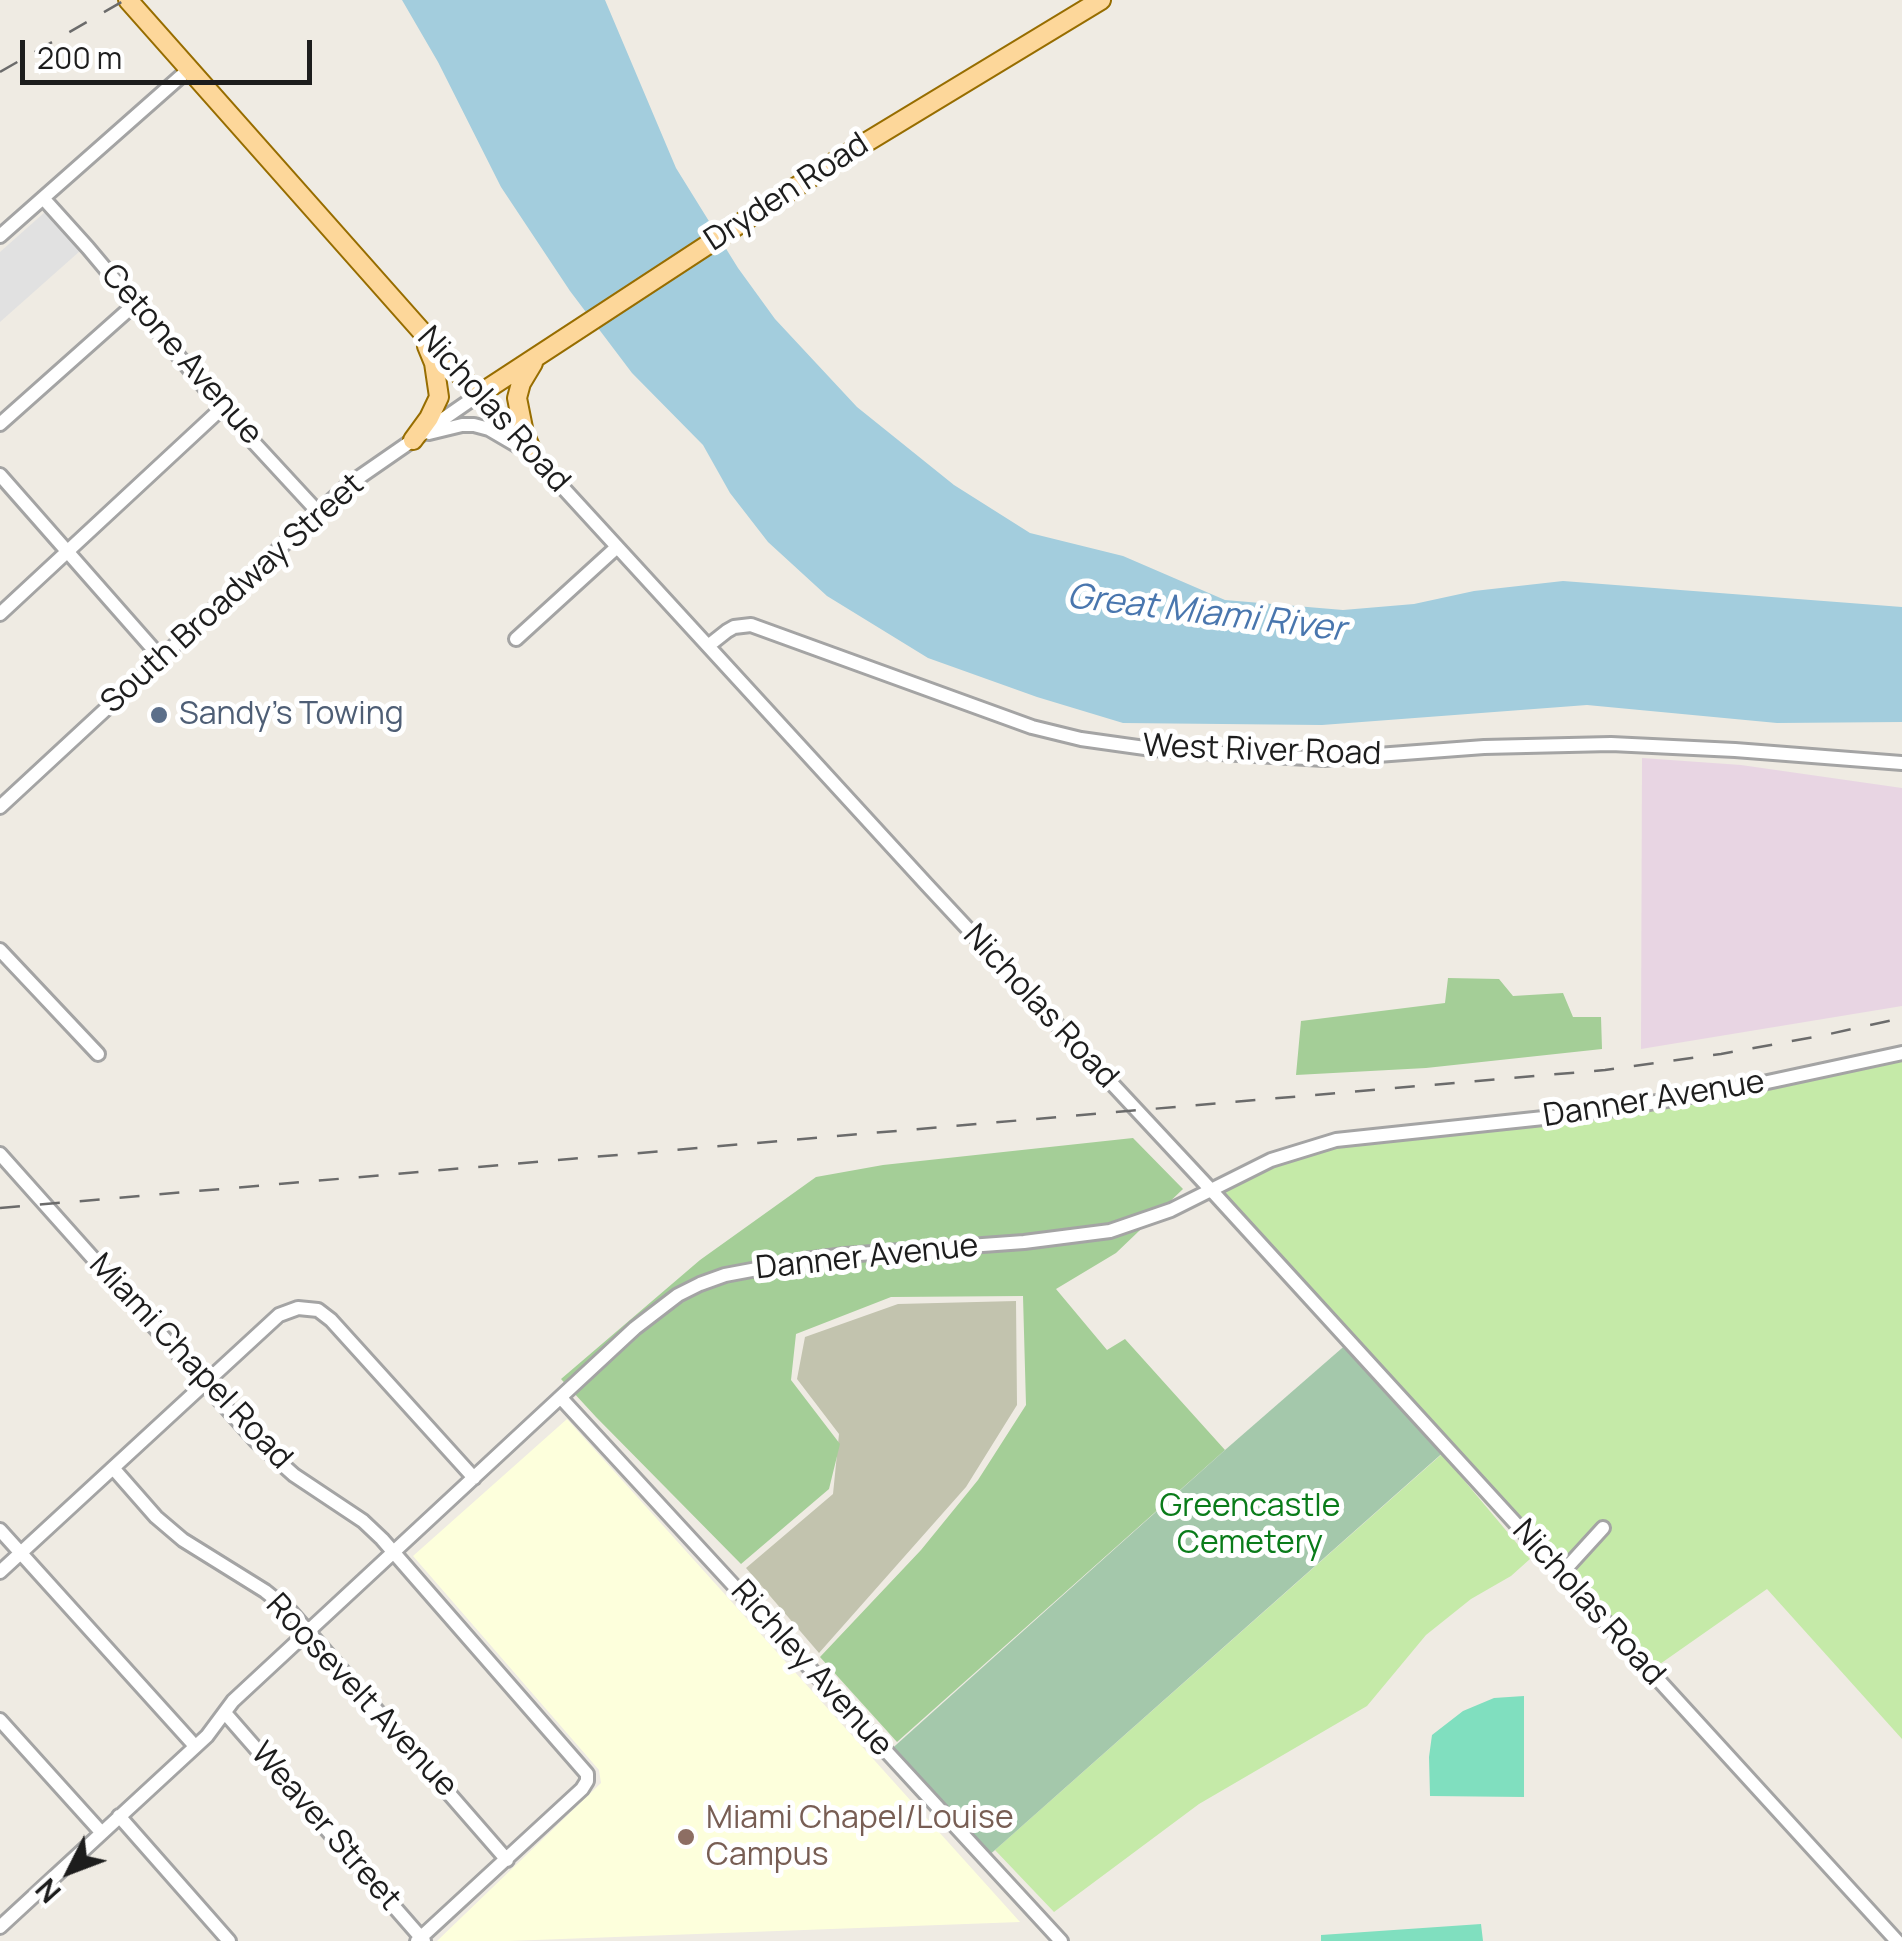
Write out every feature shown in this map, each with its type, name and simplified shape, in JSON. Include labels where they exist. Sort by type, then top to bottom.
[{"type":"main road","name":"Nicholas Road","points":[[128,0],[478,395]]},
{"type":"main road","name":"Dryden Road","points":[[478,395],[517,378],[540,354],[766,206],[1101,0]]},
{"type":"main road","points":[[413,440],[439,397],[434,362],[418,328]]},
{"type":"main road","points":[[517,378],[524,433],[534,456]]},
{"type":"street","points":[[0,236],[188,70]]},
{"type":"street","name":"Cetone Avenue","points":[[42,198],[222,408],[318,512]]},
{"type":"street","points":[[0,424],[135,304]]},
{"type":"street","name":"South Broadway Street","points":[[1,804],[362,474],[478,395]]},
{"type":"street","name":"Nicholas Road","points":[[478,395],[1897,1941]]},
{"type":"street","points":[[0,614],[222,408]]},
{"type":"street","points":[[413,440],[438,430],[474,425],[508,438],[534,456]]},
{"type":"street","points":[[0,475],[161,658]]},
{"type":"street","points":[[516,639],[617,547]]},
{"type":"street","name":"West River Road","points":[[708,646],[726,631],[751,625],[1032,726],[1152,750],[1324,759],[1484,747],[1611,744],[1902,763]]},
{"type":"street","points":[[0,950],[98,1054]]},
{"type":"street","name":"Danner Avenue","points":[[2,1921],[195,1746],[234,1702],[649,1316],[712,1279],[832,1256],[1093,1234],[1139,1222],[1271,1160],[1336,1140],[1621,1108],[1902,1054]]},
{"type":"street","name":"Miami Chapel Road","points":[[0,1154],[256,1441],[280,1464],[363,1522],[579,1764],[587,1781],[582,1789],[507,1860]]},
{"type":"street","points":[[0,1572],[288,1310],[318,1310],[331,1320],[474,1478]]},
{"type":"street","name":"Richley Avenue","points":[[561,1398],[1061,1941]]},
{"type":"street","name":"Roosevelt Avenue","points":[[113,1468],[183,1540],[265,1590],[309,1631],[507,1860]]},
{"type":"street","points":[[1561,1574],[1604,1528]]},
{"type":"street","points":[[0,1530],[195,1746]]},
{"type":"street","name":"Weaver Street","points":[[225,1713],[421,1940]]},
{"type":"street","points":[[0,1720],[101,1832]]},
{"type":"street","points":[[120,1816],[229,1941]]},
{"type":"street","points":[[421,1940],[507,1860]]},
{"type":"shaded area","points":[[45,212],[80,251],[0,322],[0,252]]},
{"type":"shaded area","points":[[1642,758],[1741,765],[1902,788],[1902,1006],[1641,1049]]},
{"type":"shaded area","points":[[1016,1301],[1017,1405],[966,1487],[819,1653],[746,1568],[833,1494],[839,1434],[797,1379],[805,1337],[898,1304]]},
{"type":"shaded area","points":[[567,1419],[1020,1922],[437,1941],[601,1783],[599,1770],[413,1556]]},
{"type":"green space","points":[[1448,978],[1499,979],[1513,996],[1563,993],[1573,1017],[1601,1017],[1602,1049],[1426,1068],[1296,1075],[1301,1021],[1445,1003]]},
{"type":"green space","points":[[1902,1053],[1902,1739],[1767,1589],[1650,1671],[1212,1191],[1295,1151],[1553,1117]]},
{"type":"green space","points":[[1133,1138],[1183,1189],[1116,1253],[1056,1289],[1107,1350],[1125,1339],[1225,1450],[897,1742],[820,1657],[921,1550],[978,1480],[1026,1405],[1023,1296],[891,1297],[796,1334],[791,1380],[840,1444],[829,1489],[741,1564],[561,1379],[700,1260],[816,1177],[883,1165]]},
{"type":"green space","name":"Greencastle Cemetery","points":[[1349,1342],[1447,1449],[986,1858],[887,1753]]},
{"type":"green space","points":[[1442,1454],[1530,1559],[1426,1635],[1367,1706],[1199,1804],[1054,1912],[995,1850]]},
{"type":"green space","points":[[1524,1696],[1524,1797],[1430,1796],[1432,1735],[1463,1711],[1494,1698]]},
{"type":"green space","points":[[1481,1924],[1483,1941],[1321,1941],[1321,1935]]},
{"type":"water","name":"Great Miami River","points":[[402,0],[605,0],[676,168],[775,319],[857,407],[954,485],[1030,533],[1123,556],[1225,600],[1343,610],[1414,604],[1474,591],[1563,581],[1902,607],[1902,722],[1777,723],[1587,705],[1322,725],[1123,723],[928,658],[827,596],[768,542],[730,493],[703,445],[632,373],[570,291],[501,187]]},
{"type":"railway","points":[[0,72],[125,0]]},
{"type":"railway","points":[[0,1208],[1605,1070],[1721,1054],[1902,1018]]},
{"type":"place","name":"Sandy’s Towing","points":[[159,715]]},
{"type":"place","name":"Miami Chapel/Louise Campus","points":[[686,1837]]}]
